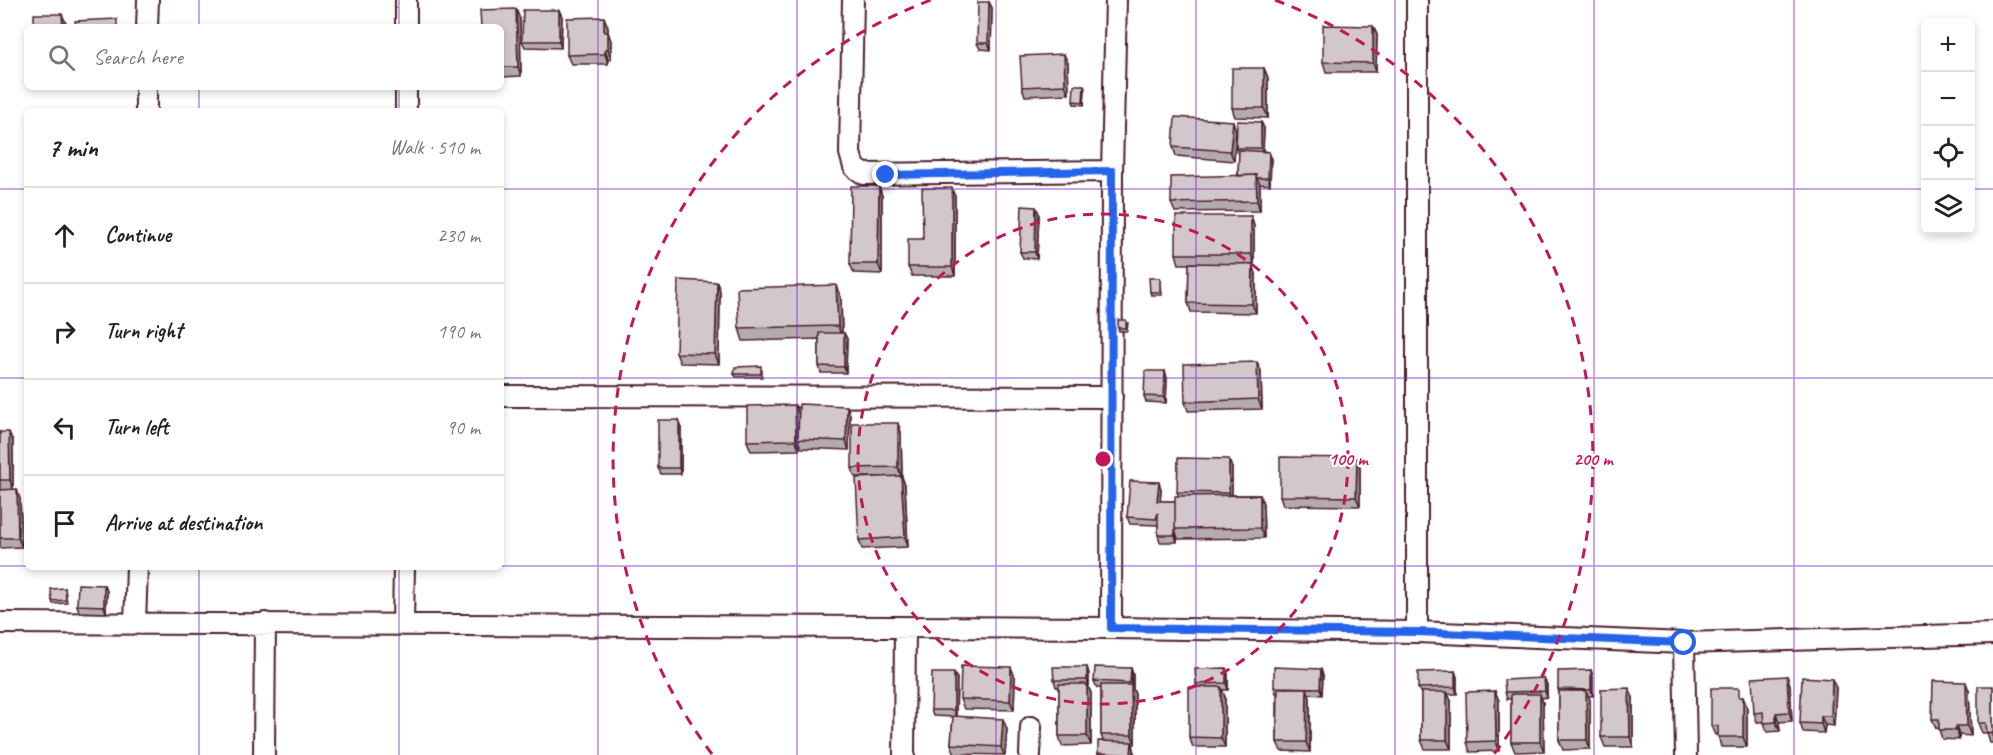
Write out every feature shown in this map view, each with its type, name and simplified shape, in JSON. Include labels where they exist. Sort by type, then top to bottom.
[{"type":"street","points":[[147,24],[148,0]]},
{"type":"street","points":[[406,0],[406,24]]},
{"type":"street","points":[[853,0],[850,153],[854,167],[864,174],[1112,171]]},
{"type":"street","points":[[1111,628],[1112,171],[1116,0]]},
{"type":"street","points":[[1417,0],[1417,632]]},
{"type":"street","points":[[146,90],[146,108]]},
{"type":"street","points":[[405,108],[406,90]]},
{"type":"street","points":[[504,396],[1112,397]]},
{"type":"street","points":[[135,623],[137,570]]},
{"type":"street","points":[[403,624],[404,570]]},
{"type":"street","points":[[0,623],[1111,628],[1417,632],[1684,643],[1993,634]]},
{"type":"street","points":[[264,755],[265,623]]},
{"type":"street","points":[[904,755],[905,628]]},
{"type":"street","points":[[1684,643],[1686,755]]},
{"type":"street","points":[[1030,755],[1031,726]]},
{"type":"building","points":[[978,2],[989,2],[988,43],[977,43]]},
{"type":"building","points":[[516,9],[518,67],[504,67],[504,24],[481,24],[480,10]]},
{"type":"building","points":[[523,10],[559,10],[559,41],[522,41]]},
{"type":"building","points":[[34,14],[62,14],[63,24],[34,24]]},
{"type":"building","points":[[604,17],[604,32],[608,32],[608,49],[605,49],[605,54],[567,55],[567,18]]},
{"type":"building","points":[[117,19],[117,24],[76,24],[75,21]]},
{"type":"building","points":[[1323,25],[1373,26],[1373,63],[1323,62]]},
{"type":"building","points":[[1064,54],[1065,85],[1022,87],[1020,56]]},
{"type":"building","points":[[1232,68],[1264,68],[1264,108],[1232,108]]},
{"type":"building","points":[[1074,85],[1084,85],[1083,102],[1073,101]]},
{"type":"building","points":[[1175,117],[1233,121],[1230,151],[1173,147]]},
{"type":"building","points":[[1237,121],[1261,122],[1261,148],[1236,148]]},
{"type":"building","points":[[1239,150],[1269,152],[1268,178],[1257,178],[1256,175],[1238,176]]},
{"type":"building","points":[[1256,175],[1257,201],[1171,203],[1171,177]]},
{"type":"building","points":[[851,186],[879,186],[878,264],[850,264]]},
{"type":"building","points":[[922,188],[952,188],[952,267],[908,267],[908,239],[923,239]]},
{"type":"building","points":[[1022,206],[1036,207],[1035,252],[1020,252]]},
{"type":"building","points":[[1176,216],[1251,216],[1251,254],[1176,254]]},
{"type":"building","points":[[1189,263],[1253,264],[1252,304],[1188,303]]},
{"type":"building","points":[[1149,278],[1160,278],[1160,292],[1150,292]]},
{"type":"building","points":[[678,280],[717,282],[715,354],[676,353]]},
{"type":"building","points":[[836,285],[838,326],[739,328],[737,288]]},
{"type":"building","points":[[1118,320],[1126,320],[1126,328],[1118,328]]},
{"type":"building","points":[[819,333],[844,333],[844,367],[819,366]]},
{"type":"building","points":[[1257,362],[1258,399],[1185,402],[1184,364]]},
{"type":"building","points":[[761,366],[761,374],[734,374],[735,367]]},
{"type":"building","points":[[1145,371],[1165,371],[1164,397],[1144,396]]},
{"type":"building","points":[[799,404],[847,406],[846,441],[798,439]]},
{"type":"building","points":[[795,405],[796,440],[747,441],[747,406]]},
{"type":"building","points":[[658,420],[679,420],[679,468],[658,468]]},
{"type":"building","points":[[852,423],[898,423],[898,467],[852,468]]},
{"type":"building","points":[[0,432],[9,432],[10,480],[0,480]]},
{"type":"building","points":[[1280,457],[1357,458],[1356,497],[1280,496]]},
{"type":"building","points":[[1178,458],[1229,459],[1229,493],[1177,492]]},
{"type":"building","points":[[901,476],[905,537],[859,540],[856,478]]},
{"type":"building","points":[[1130,481],[1159,482],[1157,501],[1175,501],[1175,535],[1158,535],[1158,513],[1156,519],[1127,517]]},
{"type":"building","points":[[17,489],[18,538],[0,538],[0,490]]},
{"type":"building","points":[[1260,495],[1260,528],[1175,529],[1175,496]]},
{"type":"building","points":[[78,584],[104,585],[104,606],[77,605]]},
{"type":"building","points":[[65,588],[66,600],[52,601],[51,589]]},
{"type":"building","points":[[961,666],[1011,667],[1010,701],[960,699]]},
{"type":"building","points":[[1053,667],[1087,667],[1087,680],[1054,680]]},
{"type":"building","points":[[1095,667],[1131,668],[1130,683],[1094,681]]},
{"type":"building","points":[[1274,667],[1321,669],[1320,688],[1274,687]]},
{"type":"building","points":[[1226,668],[1226,683],[1196,684],[1195,669]]},
{"type":"building","points":[[1591,670],[1591,690],[1558,689],[1558,671]]},
{"type":"building","points":[[1455,671],[1455,687],[1418,688],[1418,672]]},
{"type":"building","points":[[932,673],[954,673],[954,710],[931,710]]},
{"type":"building","points":[[1787,676],[1789,712],[1776,713],[1776,722],[1764,723],[1763,712],[1754,713],[1752,678]]},
{"type":"building","points":[[1802,677],[1832,679],[1831,716],[1821,716],[1821,724],[1800,723]]},
{"type":"building","points":[[1544,678],[1545,691],[1505,692],[1504,680]]},
{"type":"building","points":[[1933,681],[1966,682],[1967,726],[1956,726],[1956,730],[1939,730],[1939,719],[1932,719]]},
{"type":"building","points":[[1059,684],[1087,684],[1087,736],[1059,736]]},
{"type":"building","points":[[1101,685],[1131,685],[1132,735],[1101,735]]},
{"type":"building","points":[[1978,686],[1993,686],[1993,733],[1987,734],[1986,723],[1978,723]]},
{"type":"building","points":[[1189,687],[1221,687],[1221,738],[1189,737]]},
{"type":"building","points":[[1278,688],[1307,688],[1306,742],[1277,742]]},
{"type":"building","points":[[1629,688],[1630,737],[1601,737],[1601,689]]},
{"type":"building","points":[[1711,688],[1739,688],[1739,697],[1743,697],[1743,737],[1718,737],[1718,726],[1711,726]]},
{"type":"building","points":[[1495,691],[1496,741],[1467,742],[1466,692]]},
{"type":"building","points":[[1559,691],[1586,691],[1587,740],[1559,740]]},
{"type":"building","points":[[1421,692],[1447,692],[1447,740],[1421,740]]},
{"type":"building","points":[[1511,694],[1540,694],[1540,742],[1511,742]]},
{"type":"building","points":[[953,716],[1003,719],[1001,747],[951,744]]},
{"type":"building","points":[[1098,741],[1132,742],[1131,755],[1098,753]]},
{"type":"route","points":[[886,175],[1112,171],[1111,628],[1417,632],[1684,643]]}]
